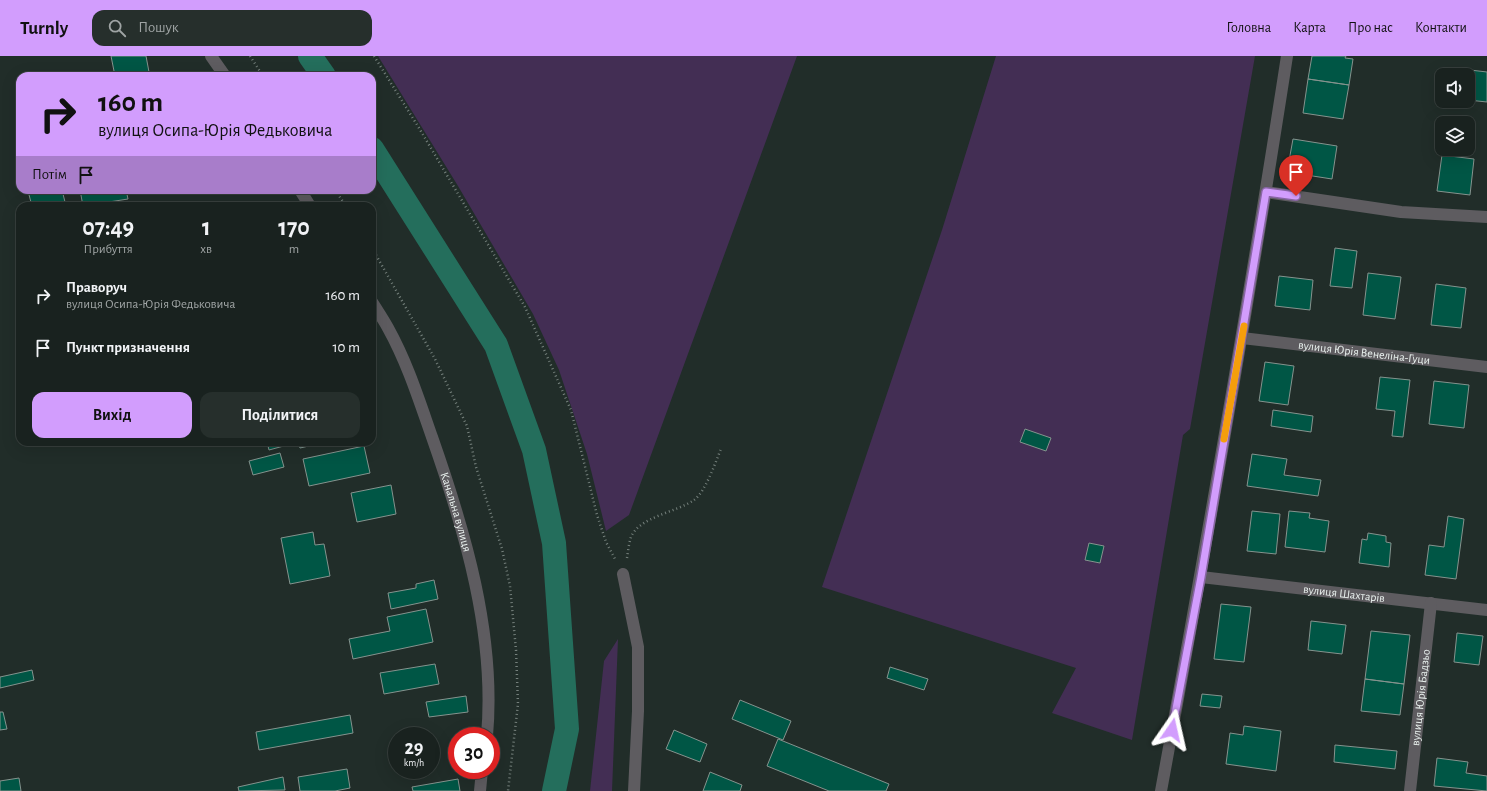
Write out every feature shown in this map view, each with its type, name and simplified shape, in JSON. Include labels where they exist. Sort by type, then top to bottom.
[{"type":"street","points":[[212,56],[222,72]]},
{"type":"street","points":[[1161,791],[1201,577],[1288,56]]},
{"type":"street","points":[[1266,192],[1402,212],[1487,217]]},
{"type":"street","name":"Канальна вулиця","points":[[376,308],[388,327],[407,368],[450,490],[468,552],[484,636],[489,688],[487,727]]},
{"type":"street","name":"вулиця Юрія Венеліна-Гуци","points":[[1242,338],[1487,367]]},
{"type":"street","points":[[623,574],[638,647],[638,711],[634,791]]},
{"type":"street","name":"вулиця Шахтарів","points":[[1201,577],[1487,610]]},
{"type":"street","name":"вулиця Юрія Бадзьо","points":[[1410,791],[1431,603]]},
{"type":"street","points":[[480,791],[481,779]]},
{"type":"path","points":[[250,56],[260,72]]},
{"type":"path","points":[[374,56],[419,128],[525,307],[571,410],[597,515],[606,542],[623,574]]},
{"type":"path","points":[[623,574],[632,536],[645,521],[674,510],[694,499],[709,479],[721,449]]},
{"type":"shaded area","points":[[378,56],[797,56],[629,515],[606,531],[587,454],[559,370],[533,314],[458,186]]},
{"type":"shaded area","points":[[996,56],[1255,56],[1190,429],[1183,435],[1132,740],[1052,713],[1076,668],[822,587],[942,230]]},
{"type":"shaded area","points":[[618,639],[612,791],[590,791],[604,661]]},
{"type":"building","points":[[111,56],[146,56],[149,72],[114,72]]},
{"type":"building","points":[[1312,56],[1346,56],[1345,58],[1353,59],[1349,85],[1308,79]]},
{"type":"building","points":[[1475,71],[1487,72],[1487,102],[1475,101]]},
{"type":"building","points":[[1308,79],[1349,85],[1343,119],[1303,113]]},
{"type":"building","points":[[1293,139],[1337,146],[1332,179],[1287,172]]},
{"type":"building","points":[[1442,156],[1474,159],[1470,195],[1437,191]]},
{"type":"building","points":[[29,194],[63,194],[65,202],[31,202]]},
{"type":"building","points":[[81,194],[127,194],[128,199],[109,202],[82,202]]},
{"type":"building","points":[[1335,248],[1357,251],[1352,288],[1330,286]]},
{"type":"building","points":[[1368,273],[1401,277],[1395,319],[1363,315]]},
{"type":"building","points":[[1279,276],[1313,280],[1310,310],[1275,306]]},
{"type":"building","points":[[1436,284],[1466,288],[1461,328],[1431,325]]},
{"type":"building","points":[[1265,362],[1294,366],[1288,405],[1259,401]]},
{"type":"building","points":[[1380,377],[1410,380],[1403,437],[1392,436],[1395,411],[1376,409]]},
{"type":"building","points":[[1434,381],[1469,385],[1464,428],[1429,424]]},
{"type":"building","points":[[1273,410],[1313,416],[1311,432],[1271,426]]},
{"type":"building","points":[[1025,429],[1051,438],[1046,451],[1020,442]]},
{"type":"building","points":[[268,446],[284,446],[269,450]]},
{"type":"building","points":[[364,446],[370,473],[309,486],[303,459]]},
{"type":"building","points":[[280,453],[284,467],[253,475],[249,461]]},
{"type":"building","points":[[1252,454],[1287,459],[1284,475],[1321,480],[1318,496],[1247,486]]},
{"type":"building","points":[[391,485],[396,514],[357,522],[351,493]]},
{"type":"building","points":[[1252,511],[1280,514],[1276,554],[1247,551]]},
{"type":"building","points":[[1289,511],[1310,513],[1309,518],[1329,521],[1325,552],[1285,547]]},
{"type":"building","points":[[1448,516],[1464,519],[1456,579],[1425,575],[1429,545],[1444,547]]},
{"type":"building","points":[[313,532],[315,545],[324,544],[330,576],[290,584],[281,538]]},
{"type":"building","points":[[1368,533],[1386,536],[1386,542],[1391,543],[1389,567],[1359,563],[1362,539],[1367,540]]},
{"type":"building","points":[[1089,543],[1104,546],[1100,563],[1085,560]]},
{"type":"building","points":[[434,580],[438,599],[391,609],[388,593],[416,588],[416,584]]},
{"type":"building","points":[[1221,604],[1251,607],[1244,662],[1214,659]]},
{"type":"building","points":[[426,609],[433,642],[353,659],[349,639],[390,631],[387,617]]},
{"type":"building","points":[[1311,621],[1346,625],[1342,654],[1308,650]]},
{"type":"building","points":[[1371,631],[1410,635],[1404,684],[1365,679]]},
{"type":"building","points":[[1457,633],[1483,636],[1479,665],[1454,662]]},
{"type":"building","points":[[435,664],[439,684],[384,694],[380,673]]},
{"type":"building","points":[[890,667],[928,679],[924,690],[887,678]]},
{"type":"building","points":[[32,670],[34,680],[0,688],[0,677]]},
{"type":"building","points":[[1365,679],[1404,684],[1400,715],[1361,711]]},
{"type":"building","points":[[1202,694],[1222,696],[1220,708],[1200,706]]},
{"type":"building","points":[[466,696],[468,712],[429,717],[426,702]]},
{"type":"building","points":[[740,700],[791,721],[783,740],[732,719]]},
{"type":"building","points":[[0,712],[3,712],[7,729],[0,730]]},
{"type":"building","points":[[350,715],[353,733],[259,750],[256,732]]},
{"type":"building","points":[[1244,726],[1281,731],[1276,771],[1226,764],[1230,733],[1243,735]]},
{"type":"building","points":[[674,730],[707,744],[700,762],[666,749]]},
{"type":"building","points":[[778,739],[889,784],[886,791],[829,791],[767,766]]},
{"type":"building","points":[[1335,745],[1397,751],[1395,769],[1334,762]]},
{"type":"building","points":[[1437,758],[1468,762],[1466,773],[1487,776],[1487,791],[1434,786]]},
{"type":"building","points":[[347,769],[350,788],[335,791],[300,791],[298,777]]},
{"type":"building","points":[[710,772],[742,785],[740,791],[703,791]]},
{"type":"building","points":[[283,777],[285,790],[239,791],[238,787]]},
{"type":"building","points":[[19,778],[21,791],[0,791],[0,781]]},
{"type":"building","points":[[458,779],[460,791],[413,791],[412,787]]},
{"type":"waterway","points":[[310,56],[321,72]]},
{"type":"waterway","points":[[376,155],[496,345],[534,450],[554,543],[567,729],[554,791]]},
{"type":"slow traffic","points":[[1224,439],[1244,326]]},
{"type":"route","points":[[1172,730],[1201,577],[1266,192],[1296,196]]}]
